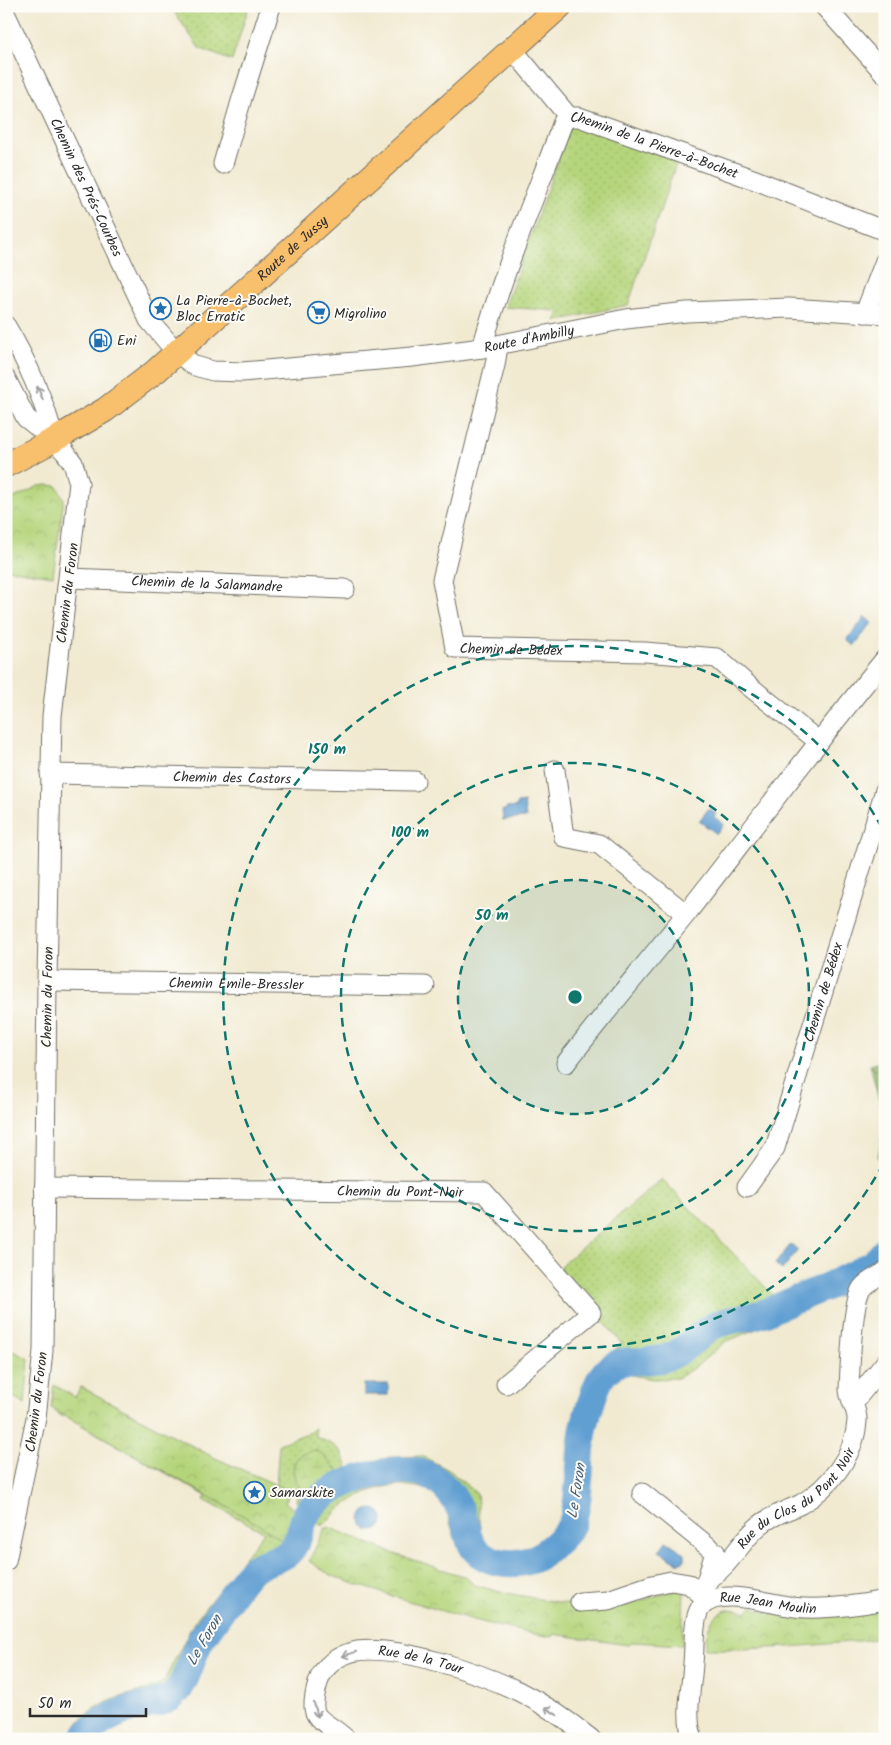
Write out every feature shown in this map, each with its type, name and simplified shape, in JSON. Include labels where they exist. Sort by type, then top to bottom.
[{"type":"main road","name":"Route de Jussy","points":[[6,465],[105,410],[156,371],[560,6]]},
{"type":"street","points":[[223,164],[271,6]]},
{"type":"street","points":[[824,6],[885,74]]},
{"type":"street","name":"Chemin des Prés-Courbes","points":[[6,15],[149,320],[176,352]]},
{"type":"street","points":[[513,50],[569,117]]},
{"type":"street","name":"Chemin de la Pierre-à-Bochet","points":[[490,347],[489,323],[563,122],[569,117],[579,117],[722,168],[885,231]]},
{"type":"street","points":[[865,313],[885,261]]},
{"type":"street","name":"Route d'Ambilly","points":[[176,352],[195,366],[204,370],[242,372],[412,358],[490,347],[626,319],[687,312],[789,308],[885,314]]},
{"type":"street","points":[[6,326],[39,390],[47,410],[54,440]]},
{"type":"street","name":"Chemin de Bédex","points":[[490,347],[495,364],[442,580],[455,648],[645,652],[717,658],[818,742]]},
{"type":"street","points":[[6,379],[26,418],[54,440]]},
{"type":"street","name":"Chemin du Foron","points":[[6,1560],[24,1483],[40,1390],[43,1351],[52,716],[79,483],[73,463],[54,440]]},
{"type":"street","name":"Chemin de la Salamandre","points":[[69,578],[345,589]]},
{"type":"street","points":[[566,1063],[686,914],[818,742],[885,659]]},
{"type":"street","points":[[555,770],[564,837],[599,844],[686,914]]},
{"type":"street","name":"Chemin des Castors","points":[[50,774],[415,781]]},
{"type":"street","name":"Chemin de Bédex","points":[[747,1187],[776,1148],[885,790]]},
{"type":"street","name":"Chemin Emile-Bressler","points":[[47,981],[425,986]]},
{"type":"street","name":"Chemin du Pont-Noir","points":[[44,1188],[484,1192],[590,1313],[506,1384]]},
{"type":"street","name":"Rue du Clos du Pont Noir","points":[[707,1579],[718,1573],[760,1524],[806,1500],[829,1481],[842,1463],[854,1440],[857,1422],[857,1413],[849,1396],[848,1389],[856,1306],[861,1290],[865,1285],[885,1272]]},
{"type":"street","points":[[853,1403],[885,1363]]},
{"type":"street","points":[[642,1493],[715,1552],[707,1579],[709,1600]]},
{"type":"street","points":[[580,1602],[608,1600],[671,1580],[689,1584],[709,1600]]},
{"type":"street","name":"Rue Jean Moulin","points":[[693,1739],[690,1719],[696,1617],[700,1608],[709,1600],[722,1597],[736,1597],[787,1606],[812,1608],[885,1600]]},
{"type":"street","name":"Rue de la Tour","points":[[346,1739],[320,1721],[316,1716],[314,1695],[319,1679],[331,1662],[350,1653],[371,1650],[422,1658],[492,1680],[534,1700],[592,1739]]},
{"type":"green space","points":[[170,6],[249,6],[232,61],[199,48]]},
{"type":"green space","points":[[571,123],[677,161],[628,305],[556,321],[559,311],[505,307]]},
{"type":"green space","points":[[39,486],[57,486],[64,499],[53,576],[6,569],[6,502]]},
{"type":"green space","points":[[885,1060],[885,1167],[878,1158],[884,1122],[870,1064]]},
{"type":"green space","points":[[662,1179],[772,1294],[774,1301],[713,1319],[670,1350],[648,1355],[627,1353],[613,1360],[602,1370],[587,1396],[579,1427],[570,1507],[573,1434],[583,1397],[602,1360],[622,1344],[559,1267]]},
{"type":"green space","points":[[885,1259],[885,1267],[854,1282],[853,1289],[725,1342],[698,1365],[678,1378],[654,1379],[619,1373],[676,1363],[699,1342],[717,1331],[731,1326],[762,1320],[868,1271]]},
{"type":"green space","points":[[6,1347],[29,1359],[25,1404],[6,1393]]},
{"type":"green space","points":[[54,1385],[75,1397],[81,1387],[215,1458],[290,1491],[285,1502],[294,1510],[293,1518],[281,1540],[258,1524],[51,1408]]},
{"type":"green space","points":[[81,1387],[215,1458],[276,1485],[279,1444],[310,1432],[315,1428],[316,1437],[330,1443],[341,1452],[349,1470],[369,1462],[391,1457],[422,1456],[449,1470],[477,1494],[482,1536],[492,1548],[499,1550],[515,1550],[537,1542],[550,1532],[570,1509],[564,1528],[540,1547],[519,1557],[495,1557],[481,1548],[477,1542],[469,1511],[463,1498],[448,1482],[436,1473],[423,1467],[403,1467],[378,1471],[345,1480],[326,1458],[296,1481],[310,1502],[305,1509],[296,1501],[297,1495],[290,1491],[285,1502],[294,1510],[292,1520]]},
{"type":"green space","points":[[56,1409],[286,1532],[282,1541],[286,1534],[292,1536],[278,1552],[249,1566],[202,1626],[181,1675],[170,1692],[105,1715],[95,1721],[77,1739],[69,1739],[84,1716],[94,1709],[117,1698],[155,1687],[164,1681],[194,1622],[264,1532],[204,1500],[206,1496],[64,1415],[63,1417],[54,1411]]},
{"type":"green space","points":[[316,1450],[326,1458],[345,1480],[331,1485],[310,1502],[297,1484],[293,1469],[300,1456]]},
{"type":"green space","points":[[385,1478],[416,1479],[434,1485],[445,1495],[452,1507],[464,1548],[471,1558],[482,1565],[481,1569],[468,1559],[459,1547],[446,1509],[441,1501],[435,1494],[417,1487],[390,1486],[365,1493],[342,1507],[323,1526],[309,1519],[324,1502],[372,1481]]},
{"type":"green space","points":[[328,1527],[395,1554],[466,1577],[474,1585],[501,1592],[579,1606],[628,1605],[674,1590],[684,1591],[682,1645],[633,1642],[628,1645],[553,1634],[552,1637],[469,1619],[356,1584],[336,1577],[309,1561],[325,1528],[327,1529]]},
{"type":"green space","points":[[751,1607],[785,1616],[818,1617],[885,1607],[885,1638],[750,1649],[705,1649],[708,1631],[715,1617],[721,1612],[728,1610],[747,1612]]},
{"type":"water","points":[[865,617],[872,623],[854,646],[847,640]]},
{"type":"water","points":[[524,802],[526,818],[503,820],[502,810],[517,807],[517,803]]},
{"type":"water","points":[[709,808],[716,814],[714,817],[724,824],[717,834],[699,821]]},
{"type":"water","points":[[791,1244],[798,1250],[782,1270],[775,1264]]},
{"type":"water","points":[[364,1384],[388,1384],[388,1395],[364,1395]]},
{"type":"water","points":[[372,1509],[380,1512],[383,1520],[380,1528],[372,1531],[364,1528],[361,1520],[364,1512]]},
{"type":"water","points":[[666,1541],[685,1553],[685,1560],[679,1563],[659,1551]]},
{"type":"waterway","name":"Le Foron","points":[[83,1739],[104,1720],[130,1709],[162,1702],[179,1690],[202,1638],[244,1578],[257,1566],[281,1557],[293,1548],[309,1510],[329,1492],[375,1474],[391,1471],[419,1472],[434,1479],[448,1490],[458,1504],[471,1544],[478,1553],[500,1562],[516,1563],[531,1560],[541,1555],[558,1541],[570,1527],[576,1509],[585,1424],[597,1385],[607,1371],[614,1365],[622,1362],[653,1360],[671,1356],[682,1350],[713,1326],[763,1313],[826,1287],[871,1265],[885,1251]]},
{"type":"place","name":"La Pierre-à-Bochet, Bloc Erratic","points":[[160,308]]},
{"type":"place","name":"Migrolino","points":[[318,313]]},
{"type":"place","name":"Eni","points":[[101,340]]},
{"type":"place","name":"Samarskite","points":[[254,1492]]}]
